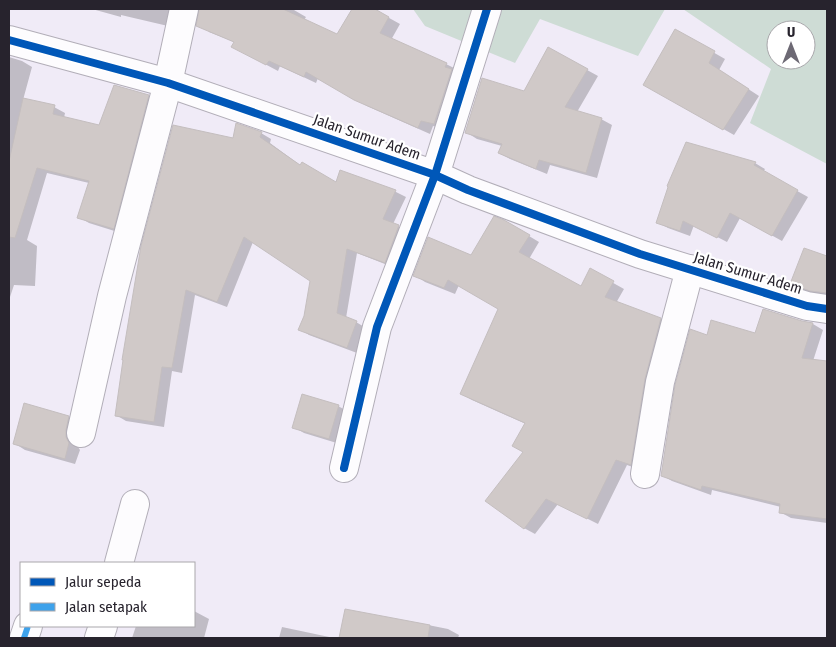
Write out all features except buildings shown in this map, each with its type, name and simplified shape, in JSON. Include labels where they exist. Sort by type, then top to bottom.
[{"type":"street","points":[[81,433],[114,286],[168,83],[184,9]]},
{"type":"street","points":[[344,468],[377,327],[435,175],[487,9]]},
{"type":"street","name":"Jalan Sumur Adem","points":[[9,40],[168,83],[435,175],[468,190],[640,254],[807,306],[827,309]]},
{"type":"street","points":[[645,474],[660,382],[690,269]]},
{"type":"street","points":[[119,562],[135,504]]},
{"type":"shaded area","points":[[413,9],[665,9],[638,56],[540,19],[515,63],[425,26]]},
{"type":"shaded area","points":[[683,9],[827,9],[827,164],[750,123],[771,70],[816,70],[816,20],[766,20],[766,66]]},
{"type":"marked path","points":[[24,638],[28,627]]},
{"type":"cycle path","points":[[344,468],[377,327],[435,175],[487,9]]},
{"type":"cycle path","points":[[9,40],[168,83],[435,175],[468,190],[640,254],[807,306],[827,309]]}]
